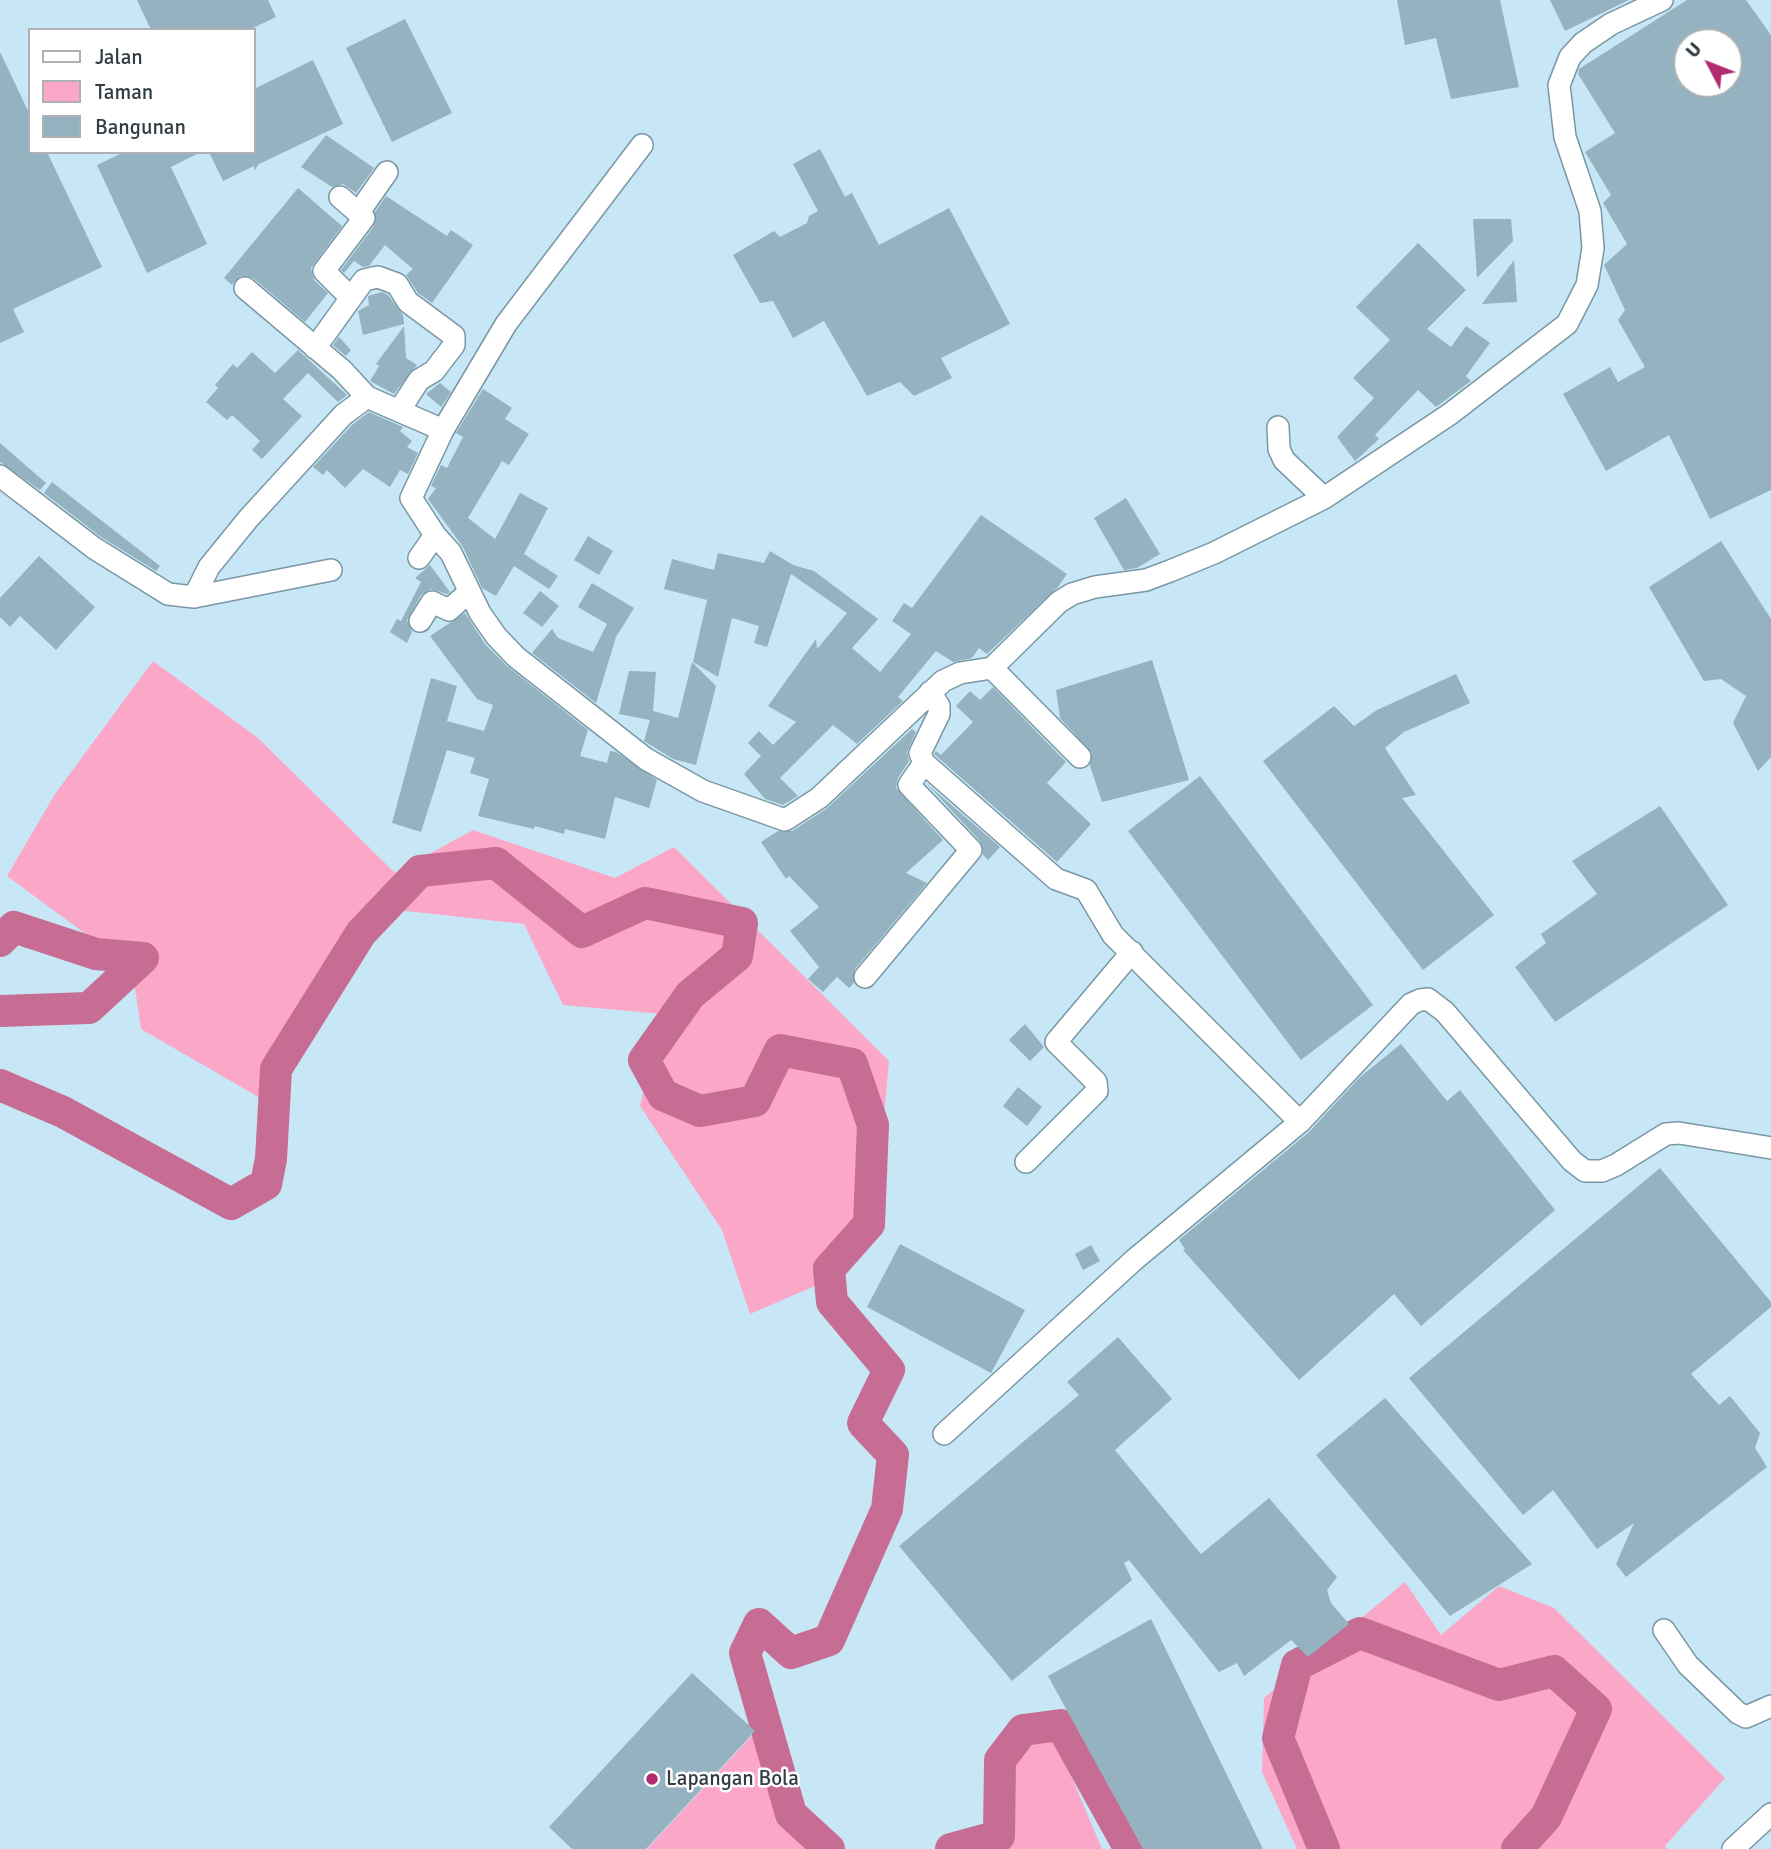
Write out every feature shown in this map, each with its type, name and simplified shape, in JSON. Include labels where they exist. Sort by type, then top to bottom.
[{"type":"street","points":[[642,145],[506,324],[443,430],[411,498],[435,535],[452,554],[469,592],[496,636],[516,657],[646,759],[703,791],[781,820],[819,798],[950,676],[992,668],[1059,602],[1072,594],[1095,587],[1146,580],[1170,571],[1214,553],[1324,498],[1491,385],[1567,324],[1578,307],[1591,269],[1593,248],[1590,211],[1565,137],[1559,85],[1570,57],[1583,43],[1611,24],[1662,0]]},
{"type":"street","points":[[359,212],[387,172]]},
{"type":"street","points":[[340,197],[359,212],[363,220],[324,271],[351,299]]},
{"type":"street","points":[[315,348],[363,281],[388,279],[397,284],[408,302],[454,336],[454,345],[434,371],[419,380],[399,411]]},
{"type":"street","points":[[245,288],[367,397],[443,430]]},
{"type":"street","points":[[194,597],[209,567],[248,519],[342,415],[367,397]]},
{"type":"street","points":[[1278,427],[1279,449],[1284,460],[1324,498]]},
{"type":"street","points":[[0,475],[51,517],[168,594],[194,597],[331,570]]},
{"type":"street","points":[[419,558],[435,535]]},
{"type":"street","points":[[420,621],[432,602],[449,610],[469,592]]},
{"type":"street","points":[[992,668],[1080,757]]},
{"type":"street","points":[[930,692],[939,706],[939,714],[920,752],[925,763],[1056,879],[1086,890],[1113,934],[1300,1122]]},
{"type":"street","points":[[865,977],[971,850],[909,785],[925,763]]},
{"type":"street","points":[[1026,1162],[1097,1091],[1096,1082],[1056,1042],[1132,952]]},
{"type":"street","points":[[944,1434],[1134,1260],[1300,1122],[1411,1004],[1428,999],[1445,1013],[1572,1161],[1585,1171],[1602,1171],[1616,1165],[1667,1134],[1679,1133],[1771,1148]]},
{"type":"street","points":[[1664,1630],[1688,1665],[1738,1713],[1746,1717],[1771,1706]]},
{"type":"street","points":[[1733,1849],[1771,1814]]},
{"type":"green space","points":[[153,661],[258,738],[395,873],[473,830],[615,878],[674,847],[889,1061],[873,1238],[836,1277],[750,1314],[722,1230],[640,1106],[662,1014],[563,1005],[524,924],[388,909],[267,1102],[141,1029],[132,968],[7,876],[55,794]]},
{"type":"green space","points":[[1405,1582],[1441,1635],[1499,1586],[1554,1608],[1725,1778],[1665,1846],[1667,1849],[1297,1849],[1262,1772],[1264,1698]]},
{"type":"green space","points":[[767,1719],[800,1837],[813,1849],[647,1849]]},
{"type":"green space","points":[[1048,1721],[1102,1849],[966,1849],[993,1815],[1007,1726]]},
{"type":"building","points":[[137,0],[268,0],[276,17],[253,28],[150,28]]},
{"type":"building","points":[[1397,0],[1500,0],[1519,87],[1451,99],[1436,38],[1405,45]]},
{"type":"building","points":[[1550,0],[1629,0],[1565,31]]},
{"type":"building","points":[[1687,0],[1746,0],[1771,35],[1771,490],[1710,519],[1669,435],[1606,471],[1563,394],[1610,367],[1618,382],[1645,367],[1618,320],[1625,310],[1604,265],[1627,244],[1603,203],[1611,195],[1585,152],[1615,133],[1578,74],[1579,69]]},
{"type":"building","points":[[405,19],[452,113],[392,142],[346,48]]},
{"type":"building","points":[[0,52],[28,111],[28,154],[48,154],[102,267],[13,309],[24,332],[0,343]]},
{"type":"building","points":[[313,60],[343,124],[259,164],[254,171],[254,166],[223,181],[210,154],[256,154],[256,88]]},
{"type":"building","points":[[326,135],[374,168],[356,193],[343,184],[332,187],[301,167]]},
{"type":"building","points":[[820,149],[845,197],[852,193],[879,245],[949,208],[1010,324],[941,358],[952,378],[914,396],[900,382],[867,396],[824,321],[793,338],[773,301],[760,303],[733,255],[774,231],[780,237],[807,223],[809,216],[818,211],[793,164]]},
{"type":"building","points":[[120,154],[197,154],[171,167],[207,244],[147,273],[97,165]]},
{"type":"building","points":[[298,188],[342,226],[311,268],[314,280],[328,293],[305,322],[253,278],[240,276],[232,285],[224,278]]},
{"type":"building","points":[[386,196],[447,236],[451,230],[473,245],[432,303],[418,293],[406,275],[413,269],[385,245],[369,266],[363,267],[354,261],[344,273],[341,270],[374,226],[375,212]]},
{"type":"building","points":[[1473,219],[1511,219],[1513,241],[1477,278]]},
{"type":"building","points":[[1418,243],[1466,290],[1427,329],[1451,347],[1466,326],[1490,343],[1466,376],[1471,381],[1436,407],[1418,390],[1375,435],[1379,439],[1355,461],[1337,437],[1374,398],[1353,378],[1390,340],[1356,307]]},
{"type":"building","points":[[1514,260],[1517,302],[1482,304]]},
{"type":"building","points":[[382,292],[388,295],[403,315],[404,324],[363,335],[358,311],[369,305],[368,296]]},
{"type":"building","points":[[404,326],[406,358],[417,365],[394,394],[370,381],[379,366],[376,364]]},
{"type":"building","points":[[339,337],[351,350],[346,356],[333,345]]},
{"type":"building","points":[[298,350],[347,395],[338,402],[308,373],[283,399],[302,416],[262,459],[252,450],[260,441],[232,415],[227,420],[206,402],[218,388],[215,385],[233,364],[237,368],[252,352],[275,373]]},
{"type":"building","points":[[440,383],[451,392],[441,407],[426,394]]},
{"type":"building","points":[[483,389],[512,408],[505,419],[529,434],[509,465],[502,461],[468,518],[495,539],[520,493],[548,508],[524,554],[558,576],[549,589],[514,566],[496,596],[482,588],[463,547],[428,499],[436,488],[431,486],[441,465],[447,468],[463,437],[456,433]]},
{"type":"building","points":[[369,412],[403,427],[400,431],[412,441],[407,447],[418,453],[408,474],[400,470],[390,487],[363,469],[345,488],[327,470],[323,475],[313,467],[352,425]]},
{"type":"building","points":[[0,443],[46,483],[40,490],[0,462]]},
{"type":"building","points":[[52,482],[160,566],[156,571],[101,537],[44,493]]},
{"type":"building","points":[[1126,498],[1160,554],[1137,568],[1124,570],[1094,518]]},
{"type":"building","points":[[981,515],[1067,574],[1058,587],[987,654],[979,648],[972,658],[953,662],[936,651],[898,697],[903,701],[857,744],[833,725],[780,778],[798,796],[783,805],[765,799],[744,774],[761,756],[748,743],[759,731],[773,745],[796,722],[768,706],[816,639],[817,649],[847,613],[791,574],[767,647],[754,643],[759,626],[732,618],[718,677],[693,662],[707,600],[664,589],[672,559],[714,570],[718,553],[764,563],[770,551],[793,565],[814,571],[878,619],[852,648],[880,672],[911,634],[892,621],[904,603],[912,608]]},
{"type":"building","points":[[588,536],[613,551],[599,575],[574,560]]},
{"type":"building","points":[[1721,541],[1771,619],[1771,757],[1758,771],[1733,723],[1746,696],[1721,679],[1704,681],[1649,587]]},
{"type":"building","points":[[39,556],[95,607],[56,650],[20,616],[10,627],[0,617],[0,598]]},
{"type":"building","points":[[430,565],[450,592],[447,594],[431,589],[421,595],[407,620],[412,632],[407,643],[390,632],[397,619],[401,621],[421,582],[415,578]]},
{"type":"building","points":[[592,583],[634,608],[616,637],[596,703],[532,653],[552,629],[558,638],[593,652],[607,624],[578,607]]},
{"type":"building","points":[[540,591],[559,606],[542,627],[523,613]]},
{"type":"building","points":[[465,613],[485,644],[507,666],[588,730],[580,756],[607,763],[610,751],[616,752],[657,780],[649,808],[615,797],[605,839],[565,829],[564,834],[535,826],[534,829],[478,816],[489,779],[470,773],[475,758],[447,750],[421,832],[392,823],[431,678],[457,686],[447,721],[484,731],[493,705],[477,699],[430,636]]},
{"type":"building","points":[[1152,660],[1189,780],[1102,802],[1090,766],[1092,753],[1060,718],[1056,690]]},
{"type":"building","points":[[692,662],[716,686],[696,765],[673,759],[644,741],[650,720],[619,714],[629,671],[656,672],[653,711],[678,718]]},
{"type":"building","points":[[1456,674],[1470,703],[1404,732],[1385,748],[1416,795],[1402,798],[1494,915],[1423,970],[1263,761],[1334,706],[1354,726],[1377,710]]},
{"type":"building","points":[[993,687],[1066,762],[1047,783],[1091,824],[1057,862],[934,754],[936,751],[941,755],[973,722],[956,706],[970,691],[980,700]]},
{"type":"building","points":[[912,729],[916,732],[907,752],[909,761],[898,778],[896,788],[943,840],[906,873],[927,883],[855,969],[854,983],[849,988],[837,977],[823,992],[808,979],[819,967],[790,931],[819,907],[789,876],[786,879],[761,842],[778,831],[792,831],[826,809]]},
{"type":"building","points":[[1200,776],[1373,1005],[1301,1060],[1128,831]]},
{"type":"building","points":[[926,783],[1000,847],[988,860],[983,855],[980,841]]},
{"type":"building","points":[[1660,806],[1728,905],[1555,1022],[1515,967],[1546,943],[1541,934],[1597,894],[1572,861]]},
{"type":"building","points":[[1025,1024],[1044,1047],[1030,1061],[1009,1040]]},
{"type":"building","points":[[1401,1044],[1447,1101],[1460,1090],[1555,1210],[1421,1326],[1394,1294],[1299,1380],[1183,1250],[1185,1249],[1179,1240],[1309,1132],[1360,1077]]},
{"type":"building","points":[[1018,1087],[1042,1107],[1027,1126],[1003,1106]]},
{"type":"building","points":[[1660,1168],[1771,1302],[1771,1307],[1691,1374],[1719,1405],[1730,1396],[1760,1433],[1755,1448],[1767,1467],[1626,1577],[1616,1564],[1634,1523],[1597,1549],[1553,1490],[1523,1515],[1409,1378]]},
{"type":"building","points":[[900,1244],[1025,1310],[991,1373],[867,1307]]},
{"type":"building","points":[[1091,1245],[1100,1261],[1083,1270],[1075,1254]]},
{"type":"building","points":[[1118,1337],[1172,1399],[1115,1450],[1201,1554],[1269,1498],[1337,1577],[1327,1590],[1331,1603],[1349,1624],[1308,1657],[1291,1640],[1244,1676],[1237,1663],[1219,1672],[1129,1560],[1124,1563],[1132,1580],[1012,1681],[899,1546],[1079,1395],[1067,1382]]},
{"type":"building","points":[[1385,1398],[1532,1564],[1450,1616],[1316,1455]]},
{"type":"building","points":[[1151,1619],[1263,1849],[1143,1849],[1048,1676]]},
{"type":"building","name":"Lapangan Bola","points":[[692,1673],[755,1731],[646,1849],[572,1849],[549,1827]]},
{"type":"waterway","points":[[0,1085],[63,1112],[231,1204],[266,1184],[271,1159],[276,1069],[361,933],[420,871],[496,863],[582,932],[645,903],[742,923],[737,956],[690,995],[644,1060],[663,1095],[700,1111],[755,1101],[780,1050],[852,1064],[873,1125],[869,1224],[829,1269],[832,1302],[889,1370],[863,1423],[893,1455],[887,1509],[829,1640],[791,1653],[759,1624],[745,1653],[791,1814],[829,1849]]},
{"type":"waterway","points":[[0,941],[14,927],[96,954],[143,958],[89,1008],[0,1011]]},
{"type":"waterway","points":[[1324,1849],[1278,1738],[1297,1665],[1360,1633],[1499,1685],[1554,1671],[1596,1709],[1546,1817],[1517,1849]]},
{"type":"waterway","points":[[951,1849],[999,1836],[1000,1760],[1023,1730],[1061,1725],[1130,1849]]},
{"type":"place","name":"Lapangan Bola","points":[[652,1779]]}]
